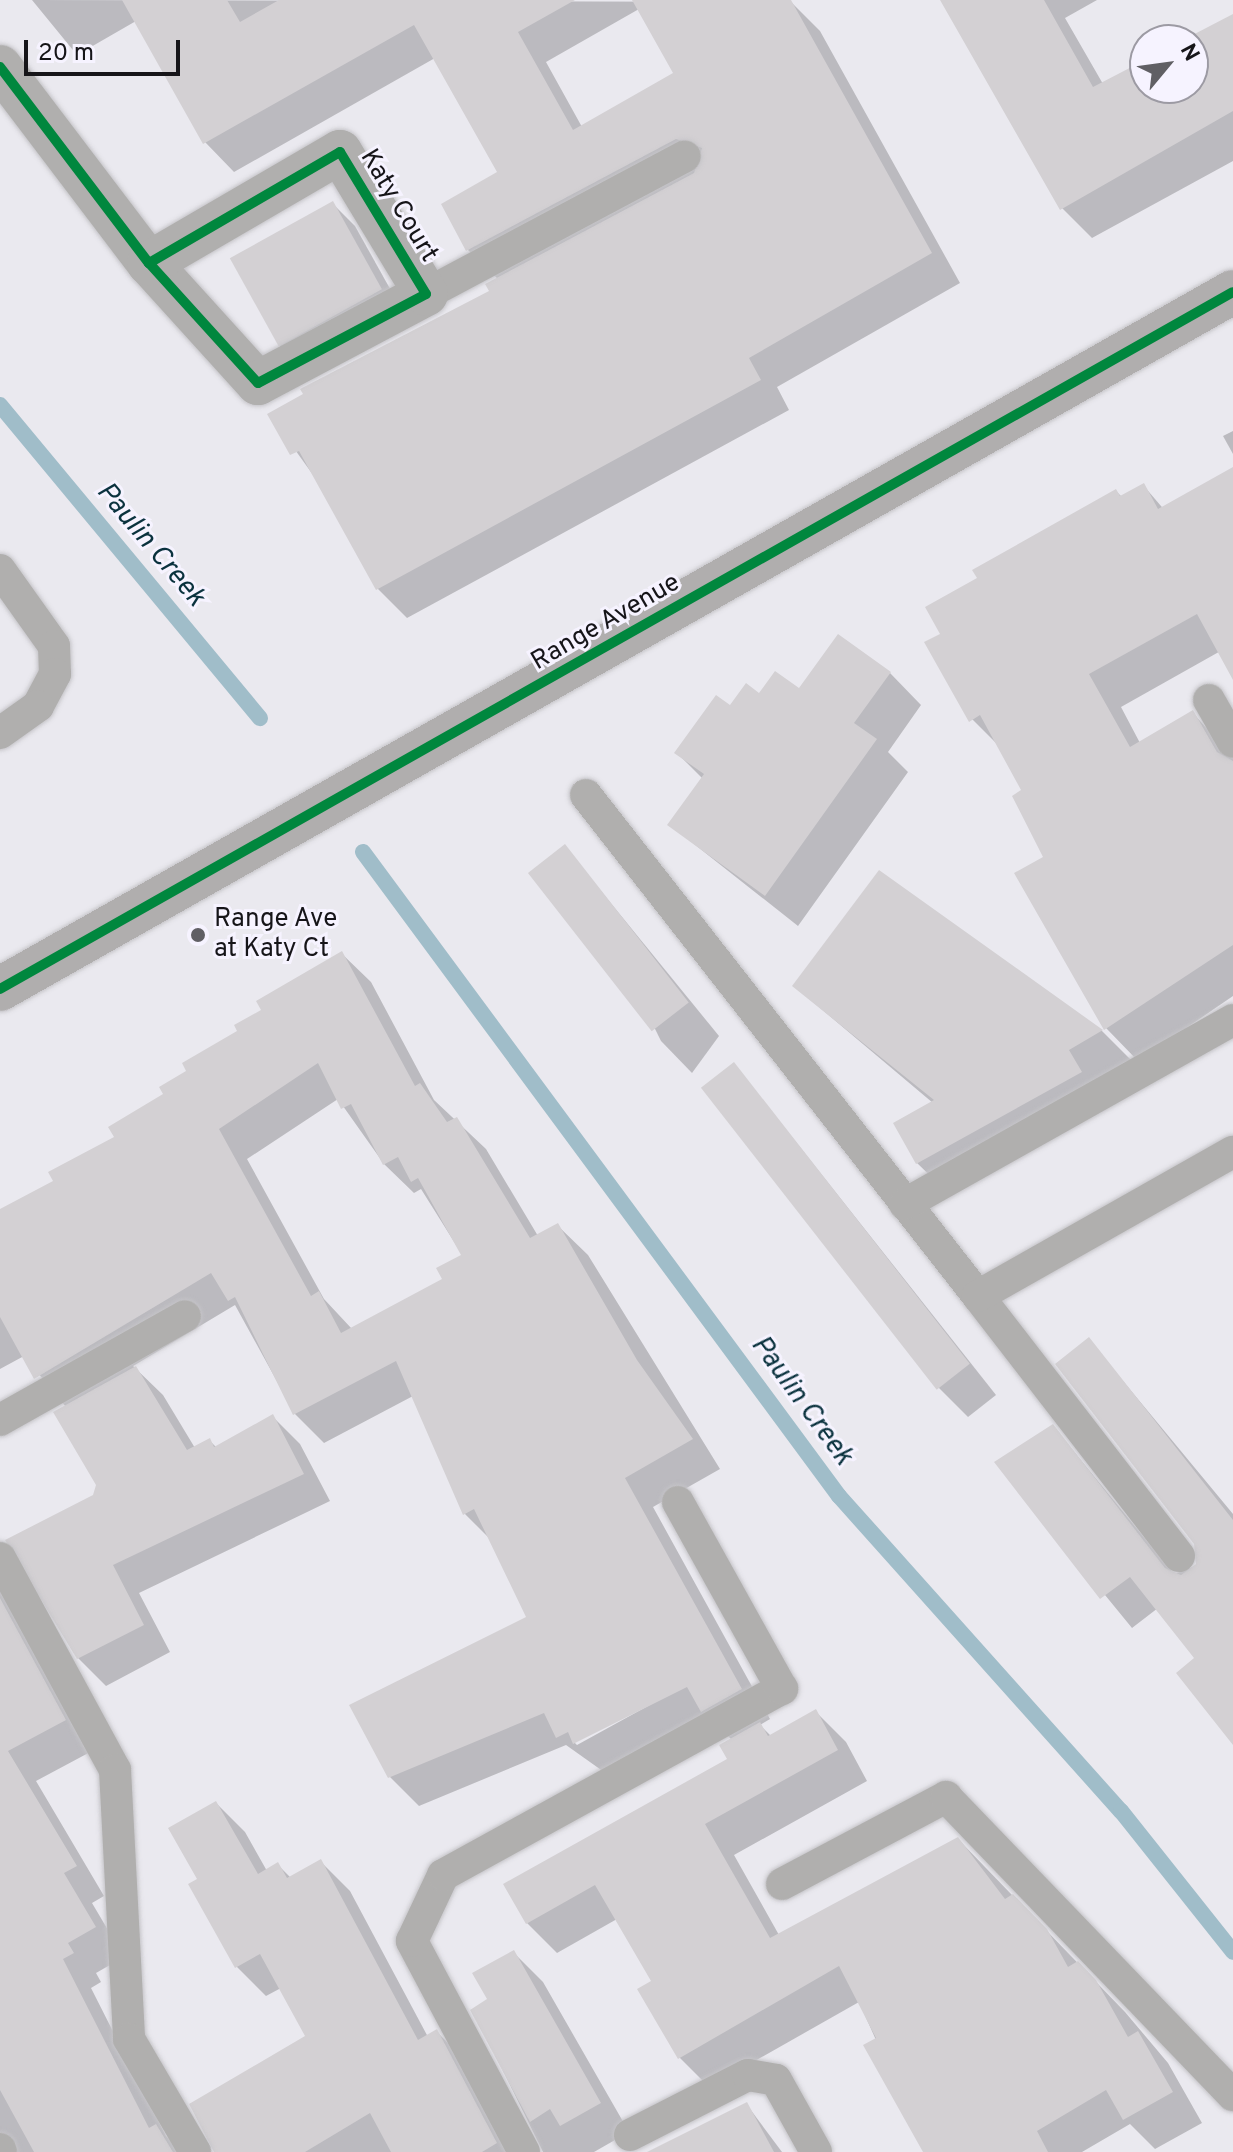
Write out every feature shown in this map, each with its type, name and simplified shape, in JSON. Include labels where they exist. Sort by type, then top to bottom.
[{"type":"street","name":"Katy Court","points":[[0,67],[149,263],[258,383],[426,294],[340,152],[149,263]]},
{"type":"street","name":"Range Avenue","points":[[0,989],[1233,292]]},
{"type":"lane","points":[[426,294],[685,156]]},
{"type":"lane","points":[[0,570],[54,646],[55,674],[38,706],[0,733]]},
{"type":"lane","points":[[1209,700],[1233,742]]},
{"type":"lane","points":[[586,795],[1179,1556]]},
{"type":"lane","points":[[905,1204],[1233,1020]]},
{"type":"lane","points":[[978,1296],[1233,1152]]},
{"type":"lane","points":[[0,1420],[185,1316]]},
{"type":"lane","points":[[524,2152],[412,1941],[443,1875],[782,1689],[678,1502]]},
{"type":"lane","points":[[0,1558],[115,1770],[129,2039],[195,2152]]},
{"type":"lane","points":[[782,1884],[946,1797],[1233,2095]]},
{"type":"lane","points":[[630,2135],[748,2075],[776,2080],[816,2152]]},
{"type":"building","points":[[122,0],[227,0],[240,22],[279,0],[575,0],[518,32],[573,130],[673,73],[632,0],[791,0],[932,253],[749,358],[761,380],[376,590],[299,451],[290,455],[267,414],[303,394],[300,389],[489,291],[485,284],[694,173],[702,148],[676,139],[466,251],[441,204],[497,172],[414,25],[203,144]]},
{"type":"building","points":[[940,0],[1044,0],[1093,87],[1129,68],[1129,104],[1209,104],[1209,26],[1233,14],[1233,111],[1060,210]]},
{"type":"building","points":[[333,201],[382,289],[279,347],[230,258]]},
{"type":"building","points":[[1233,467],[1233,680],[1197,614],[1089,674],[1130,747],[1193,710],[1217,752],[1233,761],[1233,945],[1104,1030],[1014,873],[1043,857],[1012,796],[1021,790],[980,715],[969,722],[924,642],[940,634],[925,607],[977,578],[972,570],[1116,489],[1120,496],[1144,483],[1158,509]]},
{"type":"building","points":[[838,634],[891,672],[854,723],[877,739],[765,896],[667,825],[704,774],[674,753],[716,695],[730,705],[746,683],[759,693],[775,671],[799,688]]},
{"type":"building","points":[[565,844],[689,1002],[652,1031],[528,873]]},
{"type":"building","points":[[879,870],[1103,1030],[1069,1050],[1082,1072],[916,1164],[893,1123],[934,1100],[792,986]]},
{"type":"building","points":[[342,951],[415,1086],[420,1083],[447,1122],[457,1117],[530,1238],[558,1223],[637,1360],[693,1439],[625,1478],[742,1689],[701,1712],[687,1687],[573,1744],[568,1732],[556,1738],[544,1713],[388,1778],[349,1705],[526,1617],[474,1509],[463,1515],[396,1361],[293,1415],[235,1297],[228,1301],[211,1273],[34,1379],[0,1317],[0,1209],[53,1181],[48,1172],[114,1137],[108,1127],[163,1094],[159,1087],[186,1071],[182,1063],[237,1031],[234,1025],[261,1010],[256,1001]],"holes":[[[318,1063],[341,1109],[351,1104],[383,1165],[398,1157],[411,1182],[418,1178],[461,1255],[436,1268],[442,1279],[341,1333],[319,1291],[311,1296],[219,1129]]]},
{"type":"building","points":[[734,1062],[970,1364],[937,1390],[701,1088]]},
{"type":"building","points":[[1089,1337],[1233,1520],[1233,1745],[1176,1673],[1194,1658],[1130,1577],[1100,1599],[994,1462],[1053,1424],[1165,1568],[1181,1575],[1196,1564],[1194,1544],[1055,1364]]},
{"type":"building","points":[[136,1366],[187,1450],[210,1438],[214,1447],[273,1414],[304,1474],[113,1565],[144,1625],[77,1659],[5,1540],[93,1495],[96,1485],[53,1412]]},
{"type":"building","points":[[0,1598],[66,1720],[8,1751],[77,1866],[64,1873],[96,1927],[68,1943],[74,1953],[63,1959],[149,2128],[156,2124],[173,2152],[34,2152],[0,2090]]},
{"type":"building","points":[[816,1709],[838,1750],[705,1824],[770,1938],[958,1837],[1005,1899],[1013,1894],[1047,1929],[1068,1967],[1078,1961],[1096,1980],[1128,2037],[1138,2031],[1173,2092],[1123,2120],[1106,2090],[1037,2131],[1048,2152],[923,2152],[863,2045],[876,2038],[839,1966],[678,2059],[637,1989],[651,1981],[595,1885],[526,1924],[503,1884],[727,1759],[719,1745],[760,1722],[768,1736]]},
{"type":"building","points":[[216,1801],[258,1874],[278,1862],[287,1878],[321,1859],[418,2040],[437,2029],[497,2143],[482,2152],[391,2152],[370,2113],[305,2152],[214,2152],[189,2104],[305,2036],[260,1954],[235,1968],[188,1884],[197,1879],[168,1828]]},
{"type":"building","points":[[514,1950],[601,2103],[560,2126],[550,2109],[530,2122],[470,2010],[487,1999],[472,1973]]},
{"type":"building","points":[[747,2102],[774,2152],[647,2152]]},
{"type":"waterway","name":"Paulin Creek","points":[[0,405],[260,718]]},
{"type":"waterway","name":"Paulin Creek","points":[[363,852],[839,1496],[1121,1811],[1233,1952]]},
{"type":"cycle path","points":[[0,67],[149,263],[258,383],[426,294],[340,152],[149,263]]},
{"type":"cycle path","points":[[0,989],[1233,292]]},
{"type":"place","name":"Range Ave at Katy Ct","points":[[198,935]]}]
